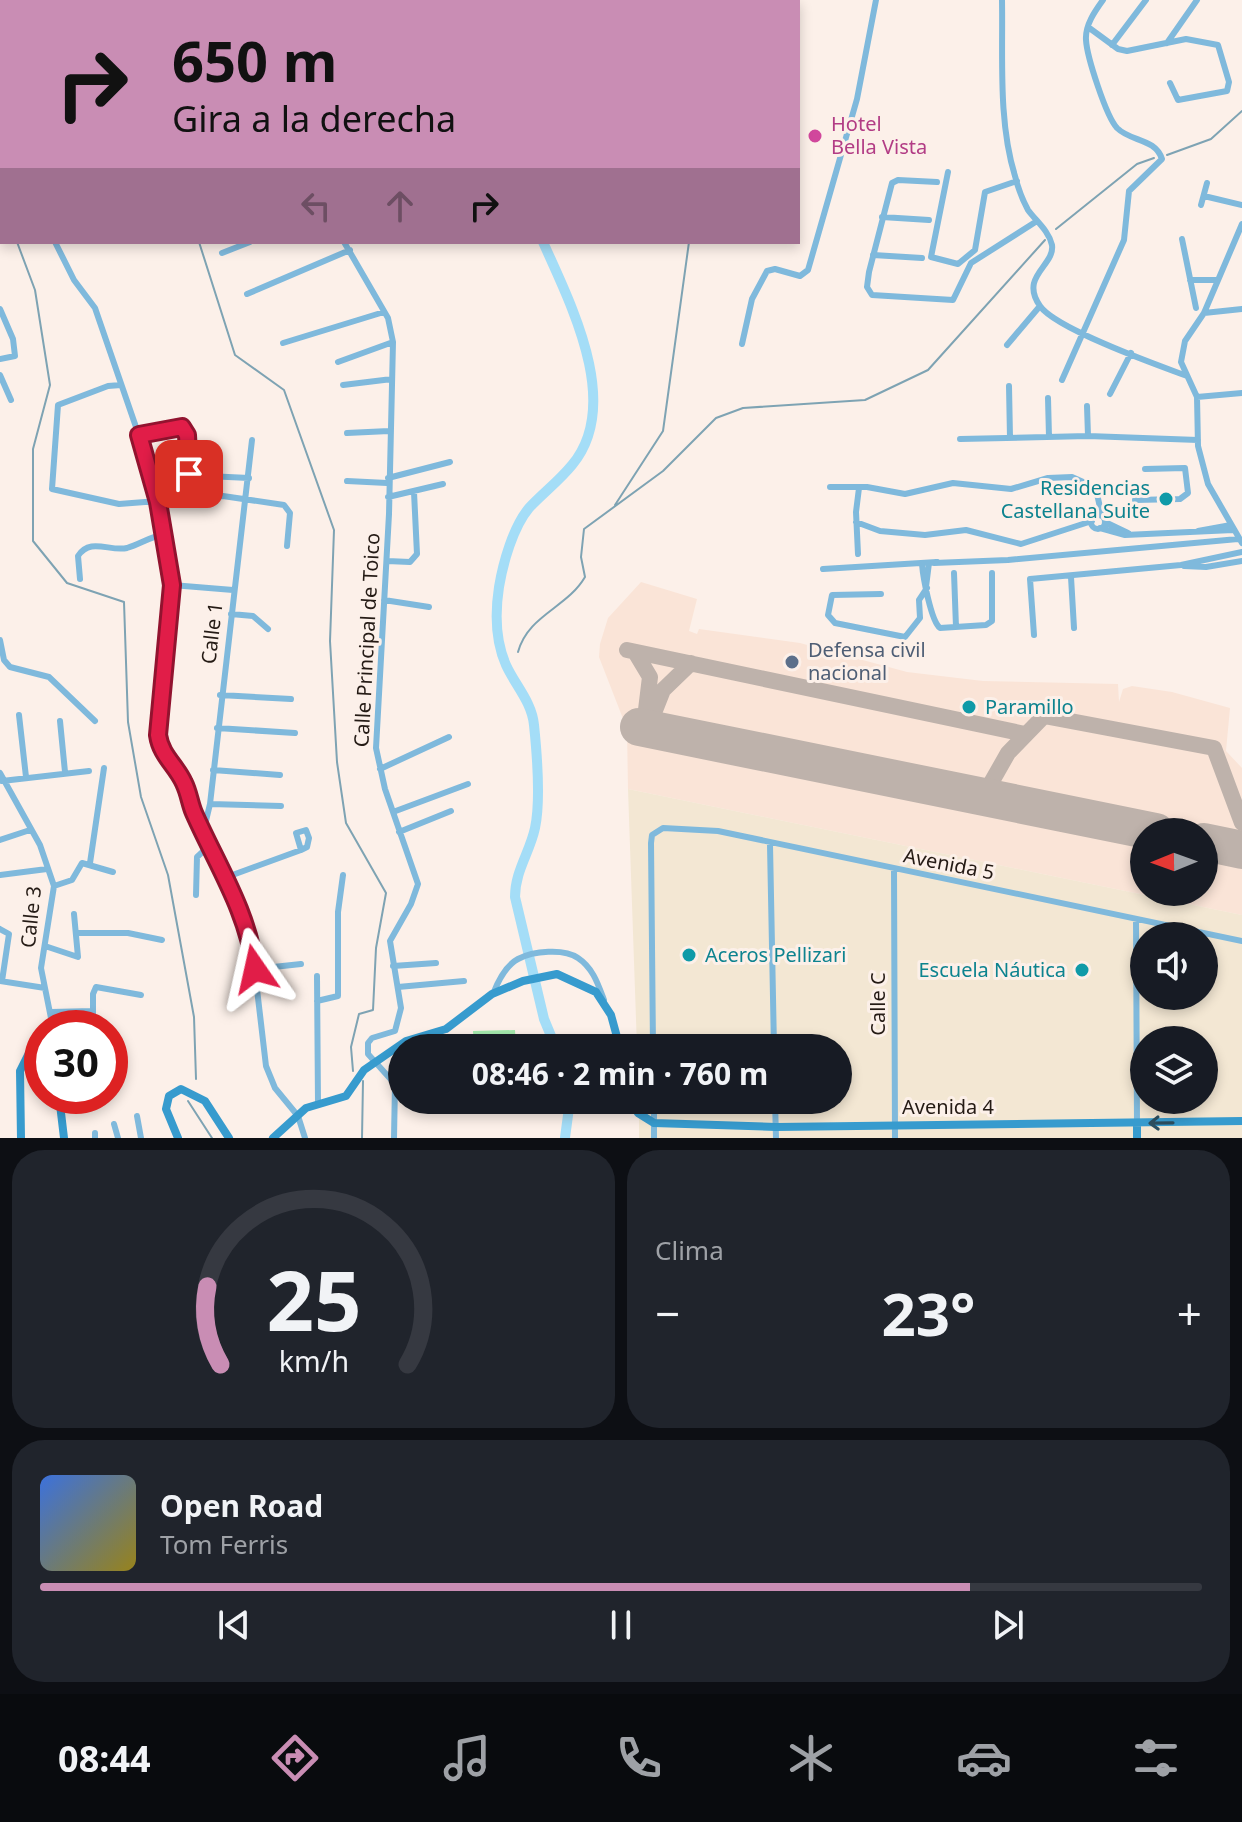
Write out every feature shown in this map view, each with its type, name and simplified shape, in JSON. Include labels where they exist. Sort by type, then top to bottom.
[{"type":"main road","points":[[273,1138],[318,1103],[331,1103],[346,1096],[364,1070],[419,1035],[455,1025],[492,994],[523,981],[557,974],[588,986],[604,1000],[615,1034]]},
{"type":"main road","points":[[21,1138],[20,1071],[24,1063]]},
{"type":"main road","points":[[178,1138],[166,1109],[169,1096],[181,1089],[205,1101],[229,1138]]},
{"type":"main road","points":[[61,1114],[64,1138]]},
{"type":"main road","points":[[640,1114],[654,1123]]},
{"type":"main road","name":"Avenida 4","points":[[654,1123],[776,1127],[894,1123],[1242,1121]]},
{"type":"main road","points":[[1137,1123],[1137,1138]]},
{"type":"street","points":[[742,344],[752,299],[767,271],[778,269],[800,276],[808,270],[857,99],[876,0]]},
{"type":"street","points":[[1002,0],[1007,140],[1023,200],[1052,246],[1034,279],[1040,306],[1084,334],[1187,376]]},
{"type":"street","points":[[1062,380],[1124,240],[1129,191],[1162,159],[1152,145],[1128,136],[1112,120],[1088,47],[1088,27],[1103,0]]},
{"type":"street","points":[[1112,45],[1146,0]]},
{"type":"street","points":[[1167,43],[1197,0]]},
{"type":"street","points":[[1088,27],[1112,45],[1127,51],[1200,39],[1218,45],[1229,82],[1222,93],[1181,100],[1175,98],[1170,83]]},
{"type":"street","points":[[948,172],[931,257],[958,264],[975,250],[985,192],[1017,181]]},
{"type":"street","points":[[937,182],[894,181],[873,255],[867,287],[872,295],[953,300],[971,263],[1037,221]]},
{"type":"street","points":[[1201,205],[1207,183]]},
{"type":"street","points":[[1204,196],[1242,205]]},
{"type":"street","points":[[882,217],[929,220]]},
{"type":"street","points":[[823,569],[1012,559],[1240,541],[1208,484],[1198,440],[1197,397],[1181,362],[1181,349],[1204,313],[1242,224]]},
{"type":"street","points":[[1182,239],[1196,308]]},
{"type":"street","points":[[56,244],[74,280],[95,308],[139,435],[158,502],[172,585],[158,735],[160,746],[184,783],[251,938],[266,1066],[275,1088],[298,1116],[305,1138]]},
{"type":"street","points":[[222,253],[245,244]]},
{"type":"street","name":"Calle Principal de Toico","points":[[346,244],[384,312],[393,342],[387,561],[375,729],[380,769],[418,884],[411,904],[390,941],[401,1008],[395,1031],[372,1038],[368,1043],[368,1054],[375,1063]]},
{"type":"street","points":[[247,294],[350,250]]},
{"type":"street","points":[[873,255],[922,258]]},
{"type":"street","points":[[1190,280],[1216,280]]},
{"type":"street","points":[[1007,345],[1040,306]]},
{"type":"street","points":[[0,309],[13,339],[15,356],[0,359]]},
{"type":"street","points":[[1204,313],[1242,309]]},
{"type":"street","points":[[283,343],[384,312]]},
{"type":"street","points":[[338,362],[393,342]]},
{"type":"street","points":[[1110,394],[1131,353]]},
{"type":"street","points":[[0,375],[11,400]]},
{"type":"street","points":[[343,385],[392,379]]},
{"type":"street","points":[[121,385],[108,386],[58,405],[51,488],[112,503],[223,496],[247,498],[289,509],[287,546]]},
{"type":"street","points":[[1009,386],[1010,438]]},
{"type":"street","points":[[1197,397],[1242,393]]},
{"type":"street","points":[[1048,398],[1049,437]]},
{"type":"street","points":[[1087,406],[1088,436]]},
{"type":"street","points":[[139,435],[182,427],[187,435],[189,474]]},
{"type":"street","points":[[347,433],[389,431]]},
{"type":"street","points":[[960,439],[1088,436],[1198,440]]},
{"type":"street","name":"Calle 1","points":[[203,830],[210,804],[220,695],[252,440]]},
{"type":"street","points":[[347,481],[388,481],[450,462]]},
{"type":"street","points":[[1135,500],[1184,498],[1188,485],[1187,473],[1182,467],[1145,469]]},
{"type":"street","points":[[207,476],[249,478]]},
{"type":"street","points":[[830,487],[905,494],[953,483],[1011,489],[1059,476],[1082,479],[1097,494],[1098,522]]},
{"type":"street","points":[[388,497],[443,484]]},
{"type":"street","points":[[1188,485],[1208,484]]},
{"type":"street","points":[[858,554],[856,522],[859,488]]},
{"type":"street","points":[[387,561],[410,562],[417,554],[414,492]]},
{"type":"street","points":[[856,522],[880,531],[925,535],[966,530],[1021,544],[1098,522],[1132,534],[1232,527]]},
{"type":"street","points":[[80,579],[78,556],[84,549],[99,545],[127,548],[164,534]]},
{"type":"street","points":[[1211,562],[1242,552]]},
{"type":"street","points":[[1034,635],[1030,579],[1242,561]]},
{"type":"street","points":[[928,563],[926,588],[935,626],[986,625],[992,621],[992,573]]},
{"type":"street","points":[[954,573],[956,627]]},
{"type":"street","points":[[1071,577],[1074,628]]},
{"type":"street","points":[[172,585],[233,590]]},
{"type":"street","points":[[881,594],[832,595],[828,615],[835,623],[905,637],[920,618],[919,600],[926,588]]},
{"type":"street","points":[[384,600],[429,607]]},
{"type":"street","points":[[231,614],[253,616],[268,629]]},
{"type":"street","points":[[0,640],[4,660],[10,667],[49,677],[95,721]]},
{"type":"street","points":[[220,695],[291,699]]},
{"type":"street","points":[[19,715],[26,777]]},
{"type":"street","points":[[60,721],[65,772]]},
{"type":"street","points":[[217,728],[295,733]]},
{"type":"street","points":[[380,769],[449,737]]},
{"type":"street","points":[[90,863],[104,768]]},
{"type":"street","points":[[213,770],[280,775]]},
{"type":"street","points":[[1,777],[89,771]]},
{"type":"street","name":"Calle 3","points":[[1,777],[30,830],[54,886],[41,968],[50,1010]]},
{"type":"street","points":[[393,812],[468,784]]},
{"type":"street","points":[[210,804],[281,806]]},
{"type":"street","points":[[399,832],[451,811]]},
{"type":"street","name":"Avenida 5","points":[[653,1034],[652,835],[663,828],[718,831],[770,845],[1242,941]]},
{"type":"street","points":[[0,840],[30,830]]},
{"type":"street","points":[[196,895],[197,857],[211,844]]},
{"type":"street","points":[[770,845],[774,1034]]},
{"type":"street","points":[[227,877],[301,850]]},
{"type":"street","points":[[54,886],[72,880],[80,864],[90,863],[113,872]]},
{"type":"street","points":[[0,875],[47,869]]},
{"type":"street","name":"Calle C","points":[[894,869],[895,1138]]},
{"type":"street","points":[[317,1001],[338,996],[338,912],[343,875]]},
{"type":"street","points":[[45,946],[78,957],[74,914]]},
{"type":"street","points":[[1136,919],[1137,1123]]},
{"type":"street","points":[[0,929],[9,934],[1,981],[45,988]]},
{"type":"street","points":[[77,933],[117,932],[162,940]]},
{"type":"street","points":[[492,994],[504,973],[519,958],[568,953],[593,972],[604,1000]]},
{"type":"street","points":[[393,966],[436,963]]},
{"type":"street","points":[[255,969],[301,964]]},
{"type":"street","points":[[317,976],[318,1103]]},
{"type":"street","points":[[398,987],[464,981]]},
{"type":"street","points":[[93,1010],[96,987],[141,995]]},
{"type":"street","points":[[375,1063],[395,1084],[394,1138]]},
{"type":"street","points":[[654,1114],[654,1138]]},
{"type":"street","points":[[776,1114],[776,1138]]},
{"type":"street","points":[[137,1116],[141,1138]]},
{"type":"street","points":[[114,1124],[118,1138]]},
{"type":"shaded area","points":[[641,582],[697,599],[689,631],[697,634],[699,629],[800,643],[907,672],[983,681],[1118,684],[1119,702],[1123,689],[1132,686],[1172,692],[1230,708],[1226,751],[1242,768],[1242,915],[1198,906],[1218,906],[1218,818],[1130,818],[1130,892],[628,789],[627,729],[599,657],[608,618]]},
{"type":"shaded area","points":[[628,789],[1130,892],[1130,906],[1198,906],[1242,915],[1242,1138],[639,1138],[639,1114],[852,1114],[852,1034],[637,1034]]},
{"type":"green space","points":[[515,1030],[515,1034],[473,1034],[473,1031]]},
{"type":"waterway","points":[[1167,155],[1211,139],[1242,111]]},
{"type":"waterway","points":[[1056,229],[1137,164],[1154,158]]},
{"type":"waterway","points":[[518,652],[530,629],[568,597],[585,577],[581,557],[584,529],[663,471],[716,418],[743,408],[865,400],[928,370],[1045,240]]},
{"type":"waterway","points":[[18,244],[35,290],[50,385],[33,449],[33,541],[67,583],[124,602],[128,722],[141,797],[168,875],[194,1017],[196,1079]]},
{"type":"waterway","points":[[200,244],[235,355],[284,390],[334,530],[330,641],[337,762],[346,823],[386,893],[376,948],[373,1010],[359,1014],[351,1047],[353,1071]]},
{"type":"waterway","points":[[544,244],[587,354],[593,413],[587,440],[572,465],[529,508],[518,525],[503,567],[497,617],[502,656],[533,717],[538,777],[537,817],[517,879],[515,897],[550,1034]]},
{"type":"waterway","points":[[615,505],[663,431],[689,244]]},
{"type":"waterway","points":[[362,1138],[363,1081]]},
{"type":"waterway","points":[[188,1101],[212,1138]]},
{"type":"waterway","points":[[565,1138],[568,1114]]},
{"type":"taxiway","points":[[627,650],[1025,734]]},
{"type":"taxiway","points":[[635,652],[650,677],[645,718]]},
{"type":"taxiway","points":[[648,728],[663,690],[691,663]]},
{"type":"taxiway","points":[[983,797],[1008,753],[1044,716],[1214,748],[1242,823]]},
{"type":"runway","points":[[639,727],[1130,827]]},
{"type":"runway","points":[[1218,845],[1242,850]]},
{"type":"place","name":"Hotel Bella Vista","points":[[815,136]]},
{"type":"place","name":"Residencias Castellana Suite","points":[[1166,499]]},
{"type":"place","name":"Defensa civil nacional","points":[[792,662]]},
{"type":"place","name":"Paramillo","points":[[969,707]]},
{"type":"place","name":"Aceros Pellizari","points":[[689,955]]},
{"type":"place","name":"Escuela Náutica","points":[[1082,970]]},
{"type":"route","points":[[189,474],[187,435],[182,427],[177,425],[139,435],[158,502],[172,585],[158,735],[160,746],[178,771],[194,812],[227,877],[251,938],[255,969]]}]
